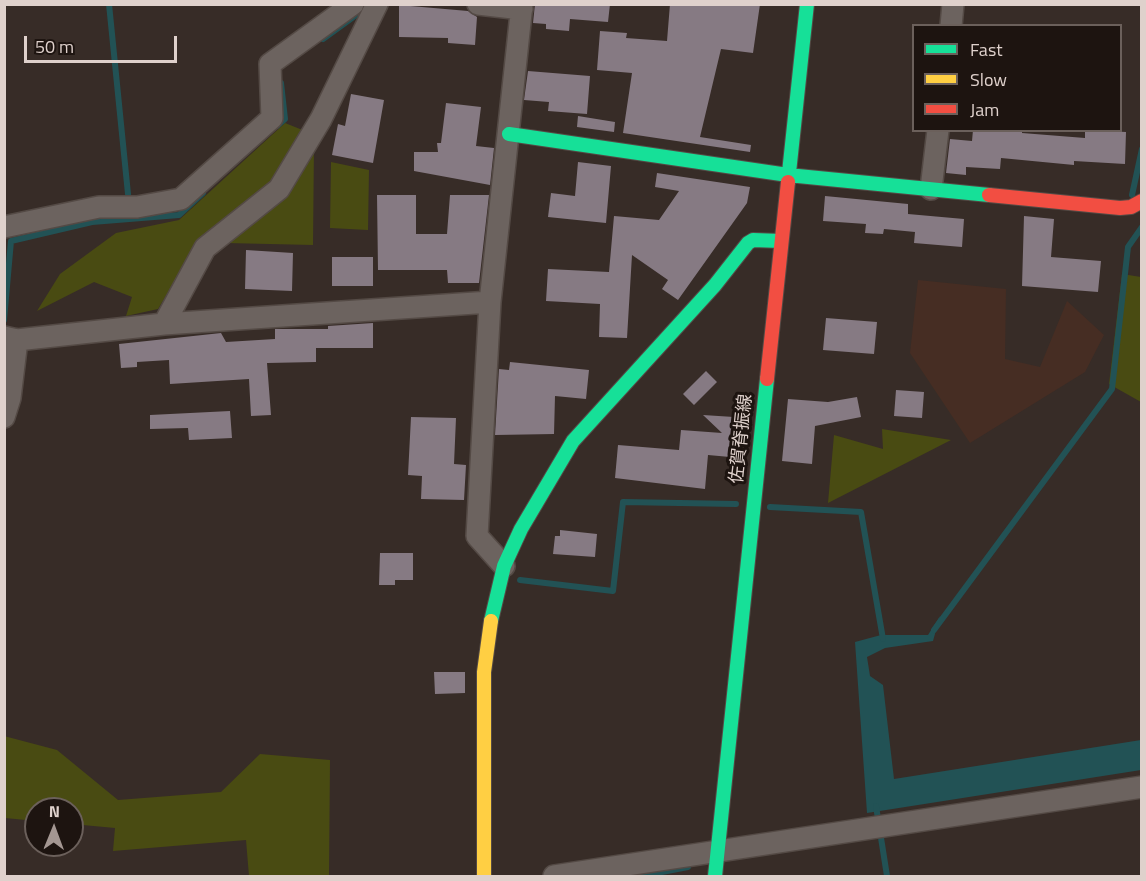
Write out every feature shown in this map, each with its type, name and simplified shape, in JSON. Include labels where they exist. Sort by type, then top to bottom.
[{"type":"street","points":[[4,227],[99,207],[137,207],[181,199],[272,118],[270,64],[353,4]]},
{"type":"street","points":[[164,324],[205,248],[279,189],[321,119],[377,4]]},
{"type":"street","points":[[478,4],[522,7],[490,302],[477,536],[504,566]]},
{"type":"street","name":"佐賀脊振線","points":[[715,876],[807,4]]},
{"type":"street","points":[[951,24],[953,4]]},
{"type":"street","points":[[931,189],[938,132]]},
{"type":"street","points":[[509,134],[788,175],[1120,208],[1136,204]]},
{"type":"street","points":[[484,876],[484,672],[491,621],[504,566],[521,529],[573,441],[714,285],[748,243],[753,240],[781,241]]},
{"type":"street","points":[[4,417],[10,398],[11,339],[164,324],[490,302]]},
{"type":"street","points":[[554,876],[1142,787]]},
{"type":"shaded area","points":[[285,123],[305,131],[277,185],[196,245],[158,309],[126,316],[132,297],[94,282],[37,311],[60,274],[116,233],[179,220]]},
{"type":"shaded area","points":[[314,145],[313,245],[226,243]]},
{"type":"shaded area","points":[[331,162],[369,170],[368,230],[330,228]]},
{"type":"shaded area","points":[[1122,274],[1141,277],[1141,402],[1109,384]]},
{"type":"shaded area","points":[[918,280],[1006,289],[1005,359],[1040,367],[1067,301],[1104,335],[1085,372],[970,443],[910,353]]},
{"type":"shaded area","points":[[882,429],[951,440],[828,503],[834,435],[883,449]]},
{"type":"shaded area","points":[[4,736],[57,750],[118,800],[221,792],[260,754],[330,760],[329,876],[249,876],[246,840],[113,851],[115,828],[84,825],[84,797],[24,797],[24,820],[5,818]]},
{"type":"water","points":[[940,616],[933,641],[885,648],[867,657],[870,676],[883,685],[894,779],[1141,740],[1141,770],[867,813],[855,642],[881,635],[928,635]]},
{"type":"building","points":[[535,4],[610,4],[608,22],[570,19],[569,31],[546,29],[546,24],[533,23]]},
{"type":"building","points":[[670,4],[760,4],[753,53],[721,49],[700,137],[751,145],[750,152],[623,133],[632,73],[597,70],[600,31],[627,33],[626,38],[667,41]]},
{"type":"building","points":[[399,5],[468,11],[477,17],[475,45],[448,43],[448,38],[399,37]]},
{"type":"building","points":[[528,71],[590,76],[587,114],[548,111],[549,102],[524,100]]},
{"type":"building","points":[[351,94],[384,100],[373,163],[332,155],[338,124],[345,126]]},
{"type":"building","points":[[446,103],[481,107],[476,146],[494,148],[490,185],[414,171],[414,152],[438,152],[437,143],[441,143]]},
{"type":"building","points":[[578,116],[615,122],[614,132],[577,127]]},
{"type":"building","points":[[973,132],[1022,132],[1085,138],[1085,132],[1126,132],[1125,164],[1074,161],[1074,165],[1001,158],[1000,169],[966,167],[966,175],[946,173],[950,139],[972,141]]},
{"type":"building","points":[[578,162],[611,166],[606,223],[548,217],[551,193],[575,196]]},
{"type":"building","points":[[657,173],[750,187],[747,203],[678,300],[662,289],[668,280],[632,255],[627,338],[599,337],[600,304],[546,301],[548,269],[609,272],[614,216],[659,220],[679,191],[655,187]]},
{"type":"building","points":[[377,195],[416,195],[416,234],[447,234],[450,195],[489,195],[479,283],[448,283],[447,270],[378,270]]},
{"type":"building","points":[[825,196],[908,204],[908,214],[964,219],[962,247],[914,243],[915,232],[884,229],[883,234],[865,233],[866,224],[823,221]]},
{"type":"building","points":[[1024,216],[1054,219],[1051,257],[1101,261],[1098,292],[1022,286]]},
{"type":"building","points":[[246,250],[293,253],[292,291],[245,289]]},
{"type":"building","points":[[332,257],[373,257],[373,286],[332,286]]},
{"type":"building","points":[[826,318],[877,322],[874,354],[823,350]]},
{"type":"building","points":[[373,323],[373,348],[316,348],[316,362],[267,363],[271,415],[251,416],[249,379],[170,384],[169,360],[137,362],[137,367],[121,368],[119,344],[221,333],[226,342],[275,339],[275,329],[328,329],[328,326]]},
{"type":"building","points":[[510,362],[589,370],[586,399],[555,396],[554,434],[495,435],[499,369],[509,370]]},
{"type":"building","points":[[706,371],[717,382],[694,405],[683,394]]},
{"type":"building","points":[[896,390],[924,392],[922,418],[894,416]]},
{"type":"building","points":[[857,397],[861,417],[815,426],[812,464],[782,461],[788,399],[828,402]]},
{"type":"building","points":[[230,411],[232,438],[189,440],[188,428],[150,429],[150,415]]},
{"type":"building","points":[[703,415],[734,417],[730,457],[708,455],[705,489],[615,478],[618,445],[679,450],[681,430],[722,433]]},
{"type":"building","points":[[411,417],[456,418],[454,464],[466,465],[464,500],[421,499],[422,476],[408,475]]},
{"type":"building","points":[[560,530],[597,534],[595,557],[553,554],[555,536],[560,536]]},
{"type":"building","points":[[380,553],[413,553],[413,580],[395,580],[395,585],[379,585]]},
{"type":"building","points":[[434,672],[465,672],[465,693],[435,694]]},
{"type":"waterway","points":[[109,4],[128,194]]},
{"type":"waterway","points":[[323,39],[356,15],[361,8]]},
{"type":"waterway","points":[[277,126],[285,119],[281,83]]},
{"type":"waterway","points":[[1132,195],[1142,149]]},
{"type":"waterway","points":[[4,320],[11,241],[92,222],[179,215],[203,193]]},
{"type":"waterway","points":[[934,630],[1112,389],[1128,247],[1142,227]]},
{"type":"waterway","points":[[520,580],[613,591],[623,502],[736,504]]},
{"type":"waterway","points":[[770,507],[861,512],[883,639]]},
{"type":"waterway","points":[[876,806],[887,876]]},
{"type":"waterway","points":[[641,876],[688,867]]},
{"type":"traffic: fast","points":[[788,182],[807,4]]},
{"type":"traffic: fast","points":[[509,134],[788,175],[989,195]]},
{"type":"traffic: fast","points":[[491,621],[504,566],[521,529],[573,441],[715,285],[748,243],[753,240],[781,241]]},
{"type":"traffic: fast","points":[[715,876],[767,379]]},
{"type":"traffic: slow","points":[[484,876],[484,672],[491,621]]},
{"type":"traffic: jam","points":[[767,379],[788,182]]},
{"type":"traffic: jam","points":[[989,195],[1120,208],[1131,207],[1142,201]]}]
